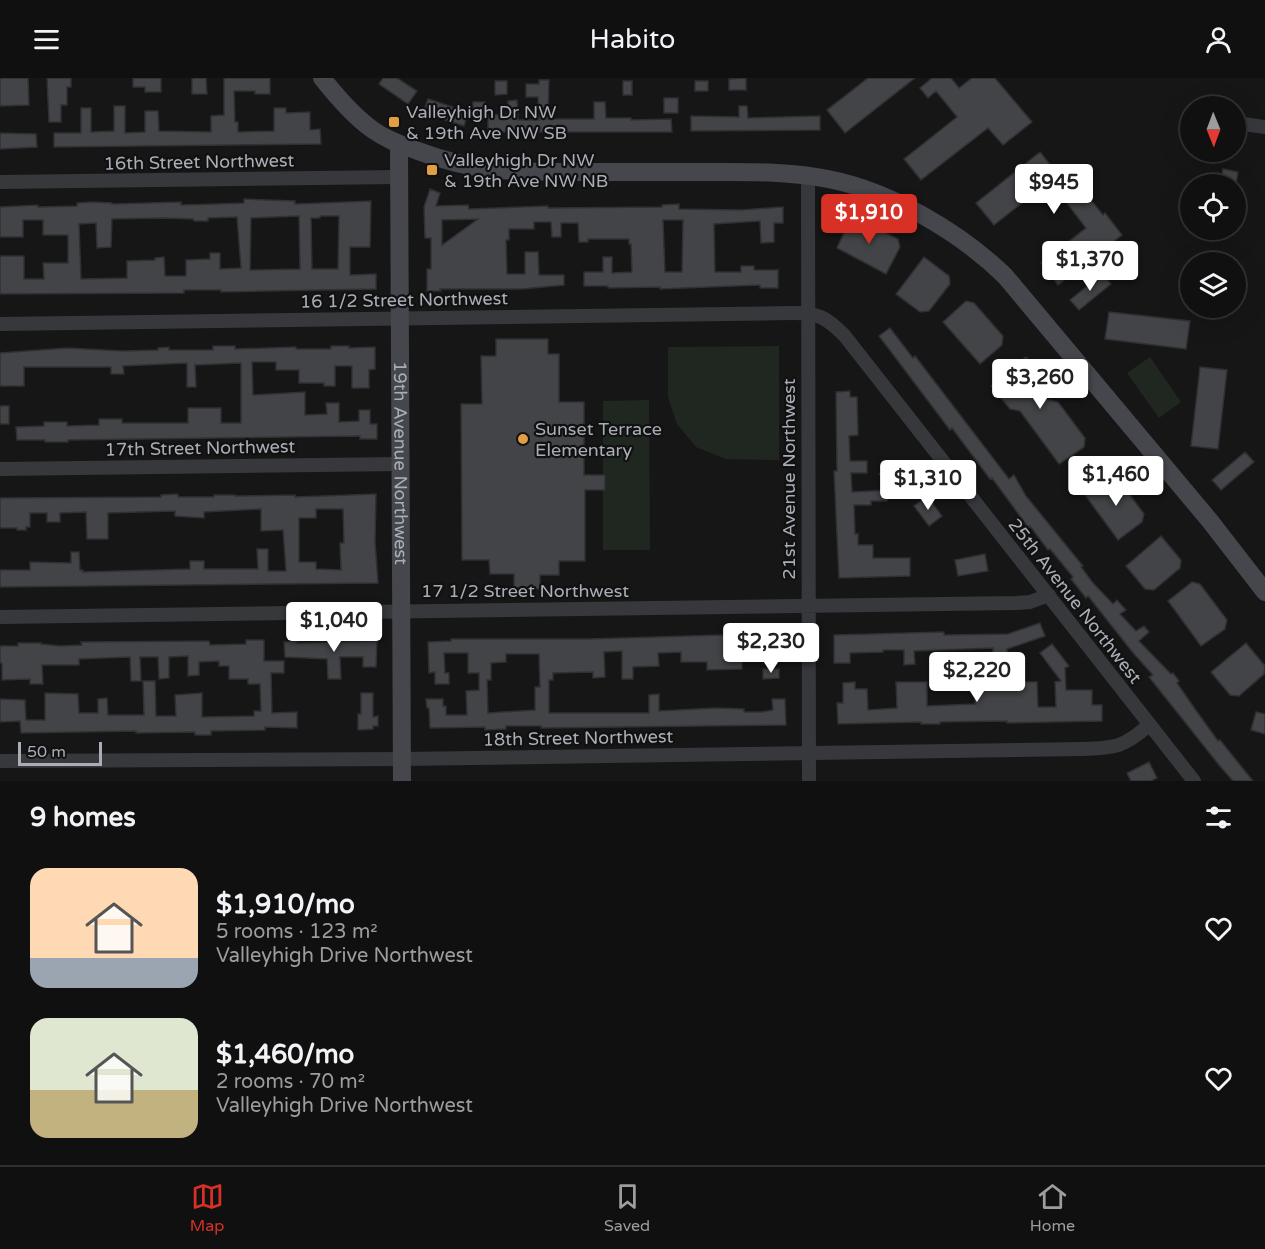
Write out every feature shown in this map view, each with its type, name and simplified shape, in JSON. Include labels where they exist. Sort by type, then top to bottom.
[{"type":"main road","points":[[322,78],[359,119],[384,137],[399,145],[442,160],[487,170],[742,172],[808,177],[844,184],[890,199],[956,237],[992,263],[1031,304],[1265,592]]},
{"type":"main road","name":"19th Avenue Northwest","points":[[399,145],[402,781]]},
{"type":"street","points":[[1246,124],[1265,127]]},
{"type":"street","name":"16th Street Northwest","points":[[0,182],[398,177]]},
{"type":"street","name":"21st Avenue Northwest","points":[[808,177],[809,781]]},
{"type":"street","name":"16 1/2 Street Northwest","points":[[0,324],[808,313]]},
{"type":"street","name":"25th Avenue Northwest","points":[[808,313],[822,316],[844,335],[1194,781]]},
{"type":"street","name":"17th Street Northwest","points":[[0,469],[401,464]]},
{"type":"street","name":"17 1/2 Street Northwest","points":[[0,617],[1017,603],[1030,602],[1049,595]]},
{"type":"street","name":"18th Street Northwest","points":[[0,761],[402,759],[1102,748],[1130,741],[1149,725]]},
{"type":"shaded area","points":[[779,346],[779,460],[726,459],[696,447],[677,424],[668,397],[668,347]]},
{"type":"shaded area","points":[[1150,357],[1181,402],[1159,418],[1127,373]]},
{"type":"shaded area","points":[[649,400],[650,550],[603,550],[603,401]]},
{"type":"building","points":[[0,78],[28,78],[29,105],[0,106]]},
{"type":"building","points":[[47,78],[71,78],[71,87],[67,87],[67,105],[61,105],[61,122],[49,122]]},
{"type":"building","points":[[133,78],[161,78],[161,92],[145,92],[145,87],[133,87]]},
{"type":"building","points":[[192,78],[206,78],[207,94],[192,94]]},
{"type":"building","points":[[224,78],[270,78],[270,94],[234,91],[235,122],[238,122],[238,132],[274,131],[274,108],[286,108],[286,113],[310,112],[310,130],[320,129],[321,144],[54,147],[54,133],[81,133],[81,108],[91,108],[91,132],[114,131],[114,106],[125,106],[125,133],[145,132],[145,111],[158,111],[159,131],[211,132],[211,116],[224,115]]},
{"type":"building","points":[[383,78],[397,78],[417,91],[408,104],[379,84]]},
{"type":"building","points":[[746,78],[746,90],[729,90],[729,79]]},
{"type":"building","points":[[868,78],[915,78],[845,133],[827,110]]},
{"type":"building","points":[[932,78],[951,78],[959,88],[972,78],[995,78],[1032,122],[1003,145],[988,128],[921,180],[904,159],[957,117],[936,91],[928,98],[920,88]]},
{"type":"building","points":[[539,80],[549,80],[548,119],[594,119],[594,102],[605,102],[606,118],[671,119],[672,132],[488,132],[488,115],[508,114],[508,101],[517,100],[518,120],[539,120],[538,97],[526,97],[526,84],[539,84]]},
{"type":"building","points":[[495,81],[507,81],[507,94],[495,95]]},
{"type":"building","points":[[623,81],[632,81],[632,95],[623,95]]},
{"type":"building","points":[[695,81],[708,81],[708,91],[695,91]]},
{"type":"building","points":[[664,98],[678,98],[678,113],[664,113]]},
{"type":"building","points":[[428,99],[468,112],[464,126],[423,113]]},
{"type":"building","points":[[473,102],[485,102],[486,114],[473,114]]},
{"type":"building","points":[[739,106],[747,106],[748,118],[820,116],[820,130],[691,131],[691,116],[739,117]]},
{"type":"building","points":[[0,133],[36,134],[37,147],[0,149]]},
{"type":"building","points":[[1040,152],[1063,181],[1071,175],[1122,235],[1058,285],[1041,263],[1086,228],[1050,181],[994,225],[976,203]]},
{"type":"building","points":[[1223,169],[1238,172],[1238,174],[1222,174]]},
{"type":"building","points":[[430,189],[440,193],[436,206],[468,205],[469,209],[548,206],[548,208],[662,207],[662,205],[679,204],[679,209],[741,210],[783,207],[783,223],[774,223],[774,242],[761,243],[760,221],[714,224],[715,272],[741,272],[741,266],[754,266],[754,270],[778,270],[778,288],[760,288],[760,285],[660,289],[660,287],[584,286],[584,272],[603,272],[603,257],[612,257],[612,273],[632,272],[629,239],[588,239],[588,242],[579,242],[578,223],[561,223],[561,237],[552,237],[551,222],[534,222],[534,229],[509,229],[509,240],[506,240],[507,274],[525,274],[525,252],[538,252],[539,275],[564,275],[564,285],[522,289],[427,291],[427,269],[431,269],[431,238],[425,238],[424,207]],"holes":[[[478,219],[442,245],[442,220]],[[663,220],[683,220],[682,272],[665,272]]]},
{"type":"building","points":[[244,199],[295,201],[295,204],[371,201],[370,247],[350,247],[350,275],[376,274],[376,289],[0,294],[0,256],[24,256],[24,279],[44,279],[43,263],[68,263],[68,235],[43,235],[43,220],[23,220],[23,237],[0,237],[0,207],[77,206],[77,203],[93,202],[112,204],[181,202],[181,205],[244,203]],"holes":[[[299,216],[300,269],[250,270],[251,218]],[[320,216],[339,216],[338,269],[312,269],[311,218],[320,218]],[[237,217],[241,268],[220,269],[220,253],[210,253],[210,259],[186,260],[186,276],[165,276],[164,257],[155,258],[155,260],[127,261],[127,278],[81,279],[79,224],[96,223],[97,248],[111,247],[112,219],[164,218],[208,221],[208,218]]]},
{"type":"building","points":[[858,219],[898,239],[900,247],[886,274],[837,248],[850,220]]},
{"type":"building","points":[[924,257],[949,276],[950,284],[929,311],[920,312],[896,294]]},
{"type":"building","points":[[1102,274],[1111,284],[1079,310],[1070,300]]},
{"type":"building","points":[[966,301],[974,303],[1003,336],[1002,345],[980,364],[943,322]]},
{"type":"building","points":[[1109,312],[1190,321],[1186,349],[1105,339]]},
{"type":"building","points":[[890,328],[913,358],[915,356],[1009,479],[1014,475],[1026,496],[1083,566],[1081,567],[1093,583],[1113,604],[1117,600],[1126,610],[1120,614],[1136,631],[1144,626],[1149,632],[1139,641],[1171,674],[1173,673],[1179,681],[1177,683],[1218,741],[1220,740],[1253,781],[1233,781],[1219,765],[1149,677],[1153,675],[1088,596],[1086,598],[1071,579],[1073,577],[1050,549],[1048,550],[1030,526],[1028,527],[952,428],[950,430],[879,336]]},
{"type":"building","name":"Sunset Terrace Elementary","points":[[496,339],[548,339],[548,354],[559,354],[559,402],[584,402],[584,475],[605,475],[605,490],[585,490],[585,561],[559,561],[559,575],[540,575],[540,589],[514,589],[514,574],[490,574],[489,560],[462,560],[461,404],[482,404],[481,356],[496,356]]},
{"type":"building","points":[[213,346],[235,346],[235,349],[375,347],[375,369],[369,370],[369,388],[352,388],[352,366],[335,366],[335,386],[324,386],[324,383],[299,383],[299,370],[276,370],[276,362],[252,362],[253,395],[305,392],[305,415],[327,414],[326,403],[339,403],[339,422],[359,421],[359,410],[370,410],[370,424],[377,424],[377,439],[360,439],[360,436],[68,440],[68,442],[17,440],[16,427],[44,426],[44,422],[67,422],[67,426],[99,425],[99,419],[122,419],[122,423],[188,423],[188,408],[221,408],[221,423],[241,423],[241,363],[195,365],[196,387],[187,387],[187,363],[123,366],[124,374],[111,374],[111,367],[24,367],[24,386],[0,386],[0,353],[67,348],[123,351],[158,350],[158,348],[169,347],[169,350],[213,350]]},
{"type":"building","points":[[1026,357],[1046,380],[1044,399],[1058,402],[1085,438],[1084,447],[1059,464],[1020,411],[1010,409],[991,386]]},
{"type":"building","points":[[1200,367],[1227,370],[1218,449],[1191,446]]},
{"type":"building","points":[[850,391],[850,397],[857,397],[858,435],[849,436],[850,461],[867,461],[867,473],[851,473],[852,492],[891,490],[879,474],[893,463],[900,472],[907,466],[914,476],[887,496],[887,501],[871,501],[871,505],[854,505],[855,534],[858,534],[858,545],[873,545],[873,558],[910,558],[910,576],[839,578],[834,471],[837,471],[836,392]]},
{"type":"building","points":[[0,406],[9,406],[9,424],[0,424]]},
{"type":"building","points":[[1245,452],[1254,462],[1221,490],[1212,480]]},
{"type":"building","points":[[1110,476],[1117,477],[1144,514],[1142,522],[1118,540],[1085,495]]},
{"type":"building","points":[[376,494],[375,541],[378,583],[0,587],[0,570],[30,570],[30,562],[71,563],[71,552],[79,552],[80,570],[83,572],[190,569],[190,561],[204,561],[204,569],[258,569],[257,549],[268,549],[268,571],[286,571],[283,530],[261,531],[261,509],[204,512],[204,518],[175,516],[175,511],[108,513],[108,539],[87,539],[86,512],[60,513],[60,522],[47,522],[47,513],[30,513],[30,527],[26,527],[26,530],[0,528],[0,498],[161,497],[161,495],[214,497],[214,495],[295,495],[295,497]],"holes":[[[316,509],[343,509],[344,543],[340,543],[341,570],[316,569],[316,562],[299,562],[299,518],[316,518]]]},
{"type":"building","points":[[927,496],[942,516],[929,526],[914,506]]},
{"type":"building","points":[[1161,536],[1181,560],[1180,568],[1154,590],[1145,589],[1126,566]]},
{"type":"building","points":[[985,554],[988,571],[958,576],[955,560]]},
{"type":"building","points":[[1192,582],[1200,584],[1227,620],[1225,629],[1201,646],[1168,601]]},
{"type":"building","points":[[1040,623],[1045,636],[1007,649],[1007,657],[993,657],[993,648],[914,651],[915,664],[904,665],[904,650],[883,650],[883,652],[850,653],[850,663],[834,663],[834,635],[944,632],[944,635],[1008,634]]},
{"type":"building","points":[[787,633],[788,660],[775,660],[774,652],[742,652],[742,669],[707,670],[707,662],[681,662],[681,652],[658,653],[659,666],[633,667],[633,679],[622,679],[622,651],[604,652],[605,677],[593,678],[593,672],[553,673],[553,680],[549,680],[549,713],[649,713],[649,695],[659,694],[659,711],[716,708],[762,712],[773,710],[772,699],[785,699],[786,725],[541,728],[541,726],[506,726],[506,729],[485,730],[485,727],[430,728],[426,699],[443,699],[446,715],[467,715],[466,691],[479,690],[479,673],[468,673],[468,653],[444,653],[445,673],[449,673],[449,684],[435,684],[435,672],[429,673],[428,642],[451,641],[451,639],[588,639]],"holes":[[[506,654],[539,654],[540,687],[535,687],[535,710],[488,713],[487,680],[491,680],[491,663],[506,662]]]},
{"type":"building","points":[[246,640],[264,640],[264,661],[284,661],[284,673],[271,673],[272,713],[297,712],[297,728],[265,727],[265,730],[211,731],[211,735],[195,735],[195,732],[136,733],[136,731],[21,733],[20,721],[0,722],[0,699],[25,700],[26,720],[45,720],[45,693],[78,694],[79,713],[98,713],[98,699],[107,698],[108,715],[144,715],[143,681],[155,681],[156,716],[176,716],[175,695],[202,693],[202,717],[254,716],[254,711],[261,711],[260,684],[248,684],[248,679],[229,679],[229,666],[219,666],[219,661],[199,662],[199,675],[188,676],[188,656],[169,657],[169,678],[159,679],[158,657],[140,657],[141,681],[131,681],[130,657],[79,659],[79,665],[42,665],[43,684],[30,684],[30,679],[2,680],[2,663],[0,663],[0,646],[18,646],[18,643],[60,646],[82,645],[81,642],[209,641],[210,645],[246,644]]},
{"type":"building","points":[[297,641],[297,643],[377,641],[376,667],[363,667],[363,657],[340,657],[341,679],[328,679],[327,659],[285,657],[284,642]]},
{"type":"building","points":[[1246,643],[1265,666],[1264,674],[1239,696],[1230,695],[1211,672]]},
{"type":"building","points":[[1052,644],[1069,666],[1065,668],[1066,690],[1092,690],[1092,705],[1102,705],[1102,721],[838,724],[837,703],[843,703],[843,683],[855,682],[855,689],[867,689],[868,710],[897,708],[896,682],[927,682],[927,706],[975,704],[974,681],[1037,682],[1038,707],[1056,707],[1055,682],[1061,681],[1040,653]]},
{"type":"building","points":[[763,669],[779,669],[779,678],[763,679]]},
{"type":"building","points":[[361,693],[373,693],[373,717],[378,716],[378,726],[373,726],[373,729],[358,730]]},
{"type":"building","points":[[1256,712],[1265,714],[1265,734],[1251,730]]},
{"type":"building","points":[[1149,762],[1157,778],[1151,781],[1131,781],[1127,773]]},
{"type":"place","name":"Valleyhigh Dr NW & 19th Ave NW SB","points":[[394,122]]},
{"type":"place","name":"Valleyhigh Dr NW & 19th Ave NW NB","points":[[432,170]]},
{"type":"place","name":"Sunset Terrace Elementary","points":[[523,439]]}]
